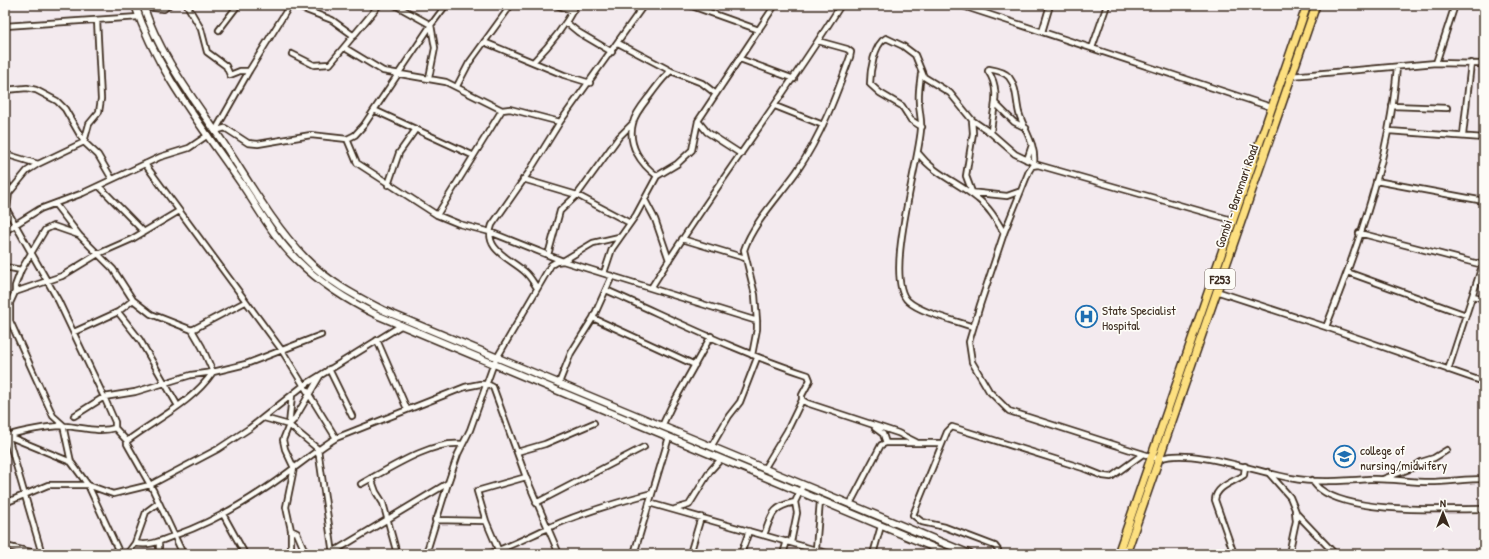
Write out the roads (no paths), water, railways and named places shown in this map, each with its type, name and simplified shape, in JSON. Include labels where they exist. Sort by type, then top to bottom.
[{"type":"main road","points":[[135,5],[139,17],[171,80],[272,230],[295,259],[317,279],[340,296],[372,313],[949,554]]},
{"type":"main road","name":"Gombi - Baromari Road","points":[[1118,554],[1307,5]]},
{"type":"main road","name":"Gombi - Baromari Road","points":[[1126,554],[1316,5]]},
{"type":"main road","points":[[143,6],[160,45],[180,81],[281,229],[304,258],[324,276],[347,292],[385,311],[970,554]]},
{"type":"street","points":[[143,6],[164,9],[169,5]]},
{"type":"street","points":[[187,5],[201,29],[207,52],[226,66],[230,76],[240,71],[249,71]]},
{"type":"street","points":[[219,30],[238,5]]},
{"type":"street","points":[[215,131],[249,71],[292,5],[332,20],[354,36]]},
{"type":"street","points":[[292,54],[308,63],[326,66],[333,62],[379,5]]},
{"type":"street","points":[[395,5],[431,25]]},
{"type":"street","points":[[215,131],[225,128],[252,144],[311,135],[347,139],[360,130],[446,5]]},
{"type":"street","points":[[457,86],[469,63],[511,5]]},
{"type":"street","points":[[556,5],[573,11]]},
{"type":"street","points":[[534,61],[551,44],[566,23],[576,5]]},
{"type":"street","points":[[537,288],[523,270],[497,252],[490,238],[492,225],[560,122],[590,83],[644,5]]},
{"type":"street","points":[[689,5],[759,30]]},
{"type":"street","points":[[604,273],[612,249],[630,223],[657,176],[685,158],[692,150],[698,121],[775,5]]},
{"type":"street","points":[[652,288],[682,239],[794,79],[841,5]]},
{"type":"street","points":[[960,5],[1271,107]]},
{"type":"street","points":[[1042,32],[1050,5]]},
{"type":"street","points":[[1092,48],[1107,5]]},
{"type":"street","points":[[1436,63],[1455,5]]},
{"type":"street","points":[[5,26],[139,17]]},
{"type":"street","points":[[9,193],[27,171],[38,164],[84,142],[89,124],[99,112],[101,99],[97,20]]},
{"type":"street","points":[[566,23],[578,32],[612,52]]},
{"type":"street","points":[[429,78],[435,48],[431,25]]},
{"type":"street","points":[[922,128],[911,120],[902,106],[880,94],[870,84],[875,50],[878,44],[886,38],[903,46],[918,58],[924,78],[950,93],[972,120],[991,133],[1015,154],[1036,164],[1232,220]]},
{"type":"street","points":[[752,354],[757,321],[754,295],[745,258],[744,250],[746,242],[784,187],[797,171],[823,125],[833,105],[851,52],[818,41]]},
{"type":"street","points":[[484,42],[534,61],[564,75],[590,83]]},
{"type":"street","points":[[618,43],[671,71],[702,83],[716,94]]},
{"type":"street","points":[[345,48],[383,71],[429,78],[457,86],[502,110],[510,109],[560,122]]},
{"type":"street","points":[[740,59],[794,79]]},
{"type":"street","points":[[1291,76],[1436,63],[1484,64]]},
{"type":"street","points":[[1463,135],[1471,63]]},
{"type":"street","points":[[1326,327],[1347,272],[1376,181],[1389,131],[1397,67]]},
{"type":"street","points":[[991,133],[991,116],[997,94],[996,87],[988,71],[989,69],[1006,74],[1010,78],[1014,87],[1019,113],[1032,145],[1036,164]]},
{"type":"street","points":[[548,255],[556,227],[557,217],[560,211],[577,195],[618,137],[633,123],[645,101],[664,76],[671,71]]},
{"type":"street","points":[[922,73],[919,100],[922,128],[903,223],[898,275],[900,288],[908,302],[973,327]]},
{"type":"street","points":[[5,90],[27,88],[47,94],[65,109],[84,142],[98,155],[112,179]]},
{"type":"street","points":[[995,103],[1014,122],[1026,128]]},
{"type":"street","points":[[775,106],[823,125]]},
{"type":"street","points":[[1392,106],[1447,108]]},
{"type":"street","points":[[374,110],[472,155]]},
{"type":"street","points":[[437,215],[472,155],[502,110]]},
{"type":"street","points":[[970,192],[966,176],[973,133],[972,120]]},
{"type":"street","points":[[698,121],[707,132],[741,154]]},
{"type":"street","points":[[633,123],[635,150],[644,166],[657,176]]},
{"type":"street","points":[[388,185],[399,153],[416,129]]},
{"type":"street","points":[[1389,131],[1463,135],[1484,138]]},
{"type":"street","points":[[5,231],[40,209],[99,186],[145,164],[189,148],[208,135]]},
{"type":"street","points":[[347,139],[357,163],[388,185],[437,215],[459,224],[490,232],[563,261],[757,321]]},
{"type":"street","points":[[1027,160],[1032,145]]},
{"type":"street","points":[[918,153],[925,162],[949,181],[970,192],[983,203],[1004,233]]},
{"type":"street","points":[[5,154],[38,164]]},
{"type":"street","points":[[145,164],[281,350],[336,438]]},
{"type":"street","points":[[1036,164],[1032,166],[1029,171],[1004,233],[969,342],[972,362],[989,391],[1009,411],[1159,459],[1176,455],[1245,466],[1288,478],[1351,481],[1383,479],[1431,482],[1484,480]]},
{"type":"street","points":[[5,171],[9,193],[7,210],[14,224],[32,251],[74,332],[115,422],[115,428],[127,441],[127,444],[150,485],[183,554]]},
{"type":"street","points":[[523,179],[577,195],[630,223]]},
{"type":"street","points":[[1376,181],[1484,201]]},
{"type":"street","points":[[99,186],[144,232]]},
{"type":"street","points":[[970,192],[1007,196],[1021,191]]},
{"type":"street","points":[[644,200],[655,219],[669,260]]},
{"type":"street","points":[[55,204],[79,235],[113,269],[133,300],[151,314],[192,330],[202,347],[213,372]]},
{"type":"street","points":[[15,292],[62,276],[98,254],[144,232],[179,211]]},
{"type":"street","points":[[79,235],[53,226],[44,230],[21,270],[15,286],[15,292],[10,303],[10,321],[16,338],[37,379],[53,416],[63,425],[71,462],[88,486],[120,554]]},
{"type":"street","points":[[1359,233],[1484,263],[1448,370]]},
{"type":"street","points":[[426,554],[435,520],[448,483],[462,444],[470,430],[494,363],[551,265],[556,262],[563,261],[593,242],[619,237]]},
{"type":"street","points":[[682,239],[745,258]]},
{"type":"street","points":[[5,267],[21,270]]},
{"type":"street","points":[[1347,272],[1466,315]]},
{"type":"street","points":[[559,384],[570,353],[593,318],[612,276]]},
{"type":"street","points":[[606,290],[752,354],[757,358],[808,375],[810,380],[802,395],[802,400],[787,431],[764,469]]},
{"type":"street","points":[[1216,291],[1326,327],[1484,382]]},
{"type":"street","points":[[1473,296],[1484,299]]},
{"type":"street","points":[[74,332],[118,312],[133,300]]},
{"type":"street","points":[[192,330],[245,302]]},
{"type":"street","points":[[118,312],[140,340],[178,406]]},
{"type":"street","points":[[5,321],[10,313]]},
{"type":"street","points":[[593,318],[695,365]]},
{"type":"street","points":[[5,503],[48,485],[88,486],[113,494],[150,485],[218,449],[264,418],[303,386],[402,325]]},
{"type":"street","points":[[74,416],[104,397],[135,392],[191,375],[213,372],[246,364],[321,335]]},
{"type":"street","points":[[662,426],[711,336]]},
{"type":"street","points":[[377,340],[407,409]]},
{"type":"street","points":[[712,446],[729,416],[740,402],[757,358]]},
{"type":"street","points":[[329,369],[352,416]]},
{"type":"street","points":[[127,441],[178,406],[198,389],[213,372]]},
{"type":"street","points":[[289,424],[294,420],[321,375]]},
{"type":"street","points":[[135,543],[141,545],[159,542],[224,516],[294,468],[318,449],[336,438],[465,387],[487,384],[493,387],[536,503],[559,554]]},
{"type":"street","points":[[291,554],[291,530],[286,507],[294,468],[283,445],[289,424],[292,395]]},
{"type":"street","points":[[802,400],[814,406],[874,427],[898,433],[916,442]]},
{"type":"street","points":[[264,418],[289,424],[318,449],[333,553],[448,483]]},
{"type":"street","points":[[517,452],[545,444],[594,423]]},
{"type":"street","points":[[7,436],[15,432],[63,425],[96,430],[115,428]]},
{"type":"street","points":[[5,427],[20,482],[26,494],[42,554]]},
{"type":"street","points":[[874,427],[883,434],[886,442]]},
{"type":"street","points":[[997,554],[998,550],[995,546],[945,527],[922,522],[913,515],[915,506],[931,473],[942,443],[947,432],[952,428],[1084,468],[1103,476],[1111,477],[1143,454]]},
{"type":"street","points":[[7,436],[71,462]]},
{"type":"street","points":[[634,554],[669,437]]},
{"type":"street","points":[[850,504],[878,448],[886,442],[942,443]]},
{"type":"street","points":[[361,484],[423,452],[445,444],[462,444]]},
{"type":"street","points":[[536,503],[644,447]]},
{"type":"street","points":[[1383,479],[1412,468],[1421,462],[1434,458],[1447,450]]},
{"type":"street","points":[[675,509],[689,505],[710,471],[721,459]]},
{"type":"street","points":[[1234,554],[1215,500],[1215,496],[1219,490],[1244,475],[1245,466]]},
{"type":"street","points":[[1267,471],[1290,497],[1297,514],[1335,554]]},
{"type":"street","points":[[499,552],[486,521],[477,491],[526,477]]},
{"type":"street","points":[[371,478],[376,492],[383,503],[397,554]]},
{"type":"street","points":[[1312,480],[1320,489],[1332,496],[1370,506],[1482,509]]},
{"type":"street","points":[[783,554],[789,542],[797,514],[795,502],[803,485]]},
{"type":"street","points":[[488,554],[499,552],[548,528],[618,502],[652,493]]},
{"type":"street","points":[[816,552],[820,500]]},
{"type":"street","points":[[764,535],[771,515],[778,507],[795,502]]},
{"type":"street","points":[[127,554],[135,543],[142,519],[146,512],[158,503]]},
{"type":"street","points":[[649,503],[789,542],[816,552],[830,554]]},
{"type":"street","points":[[689,505],[692,515]]},
{"type":"street","points":[[1289,554],[1296,521],[1294,506]]},
{"type":"street","points":[[224,516],[245,554]]},
{"type":"street","points":[[690,554],[701,517]]},
{"type":"street","points":[[435,520],[486,521]]},
{"type":"street","points":[[873,554],[881,526]]},
{"type":"street","points":[[291,530],[297,533],[306,554]]},
{"type":"street","points":[[741,554],[749,531]]},
{"type":"street","points":[[159,542],[159,554]]},
{"type":"street","points":[[5,546],[39,554]]},
{"type":"place","name":"State Specialist Hospital","points":[[1087,317]]},
{"type":"place","name":"college of nursing/midwifery","points":[[1344,457]]}]
